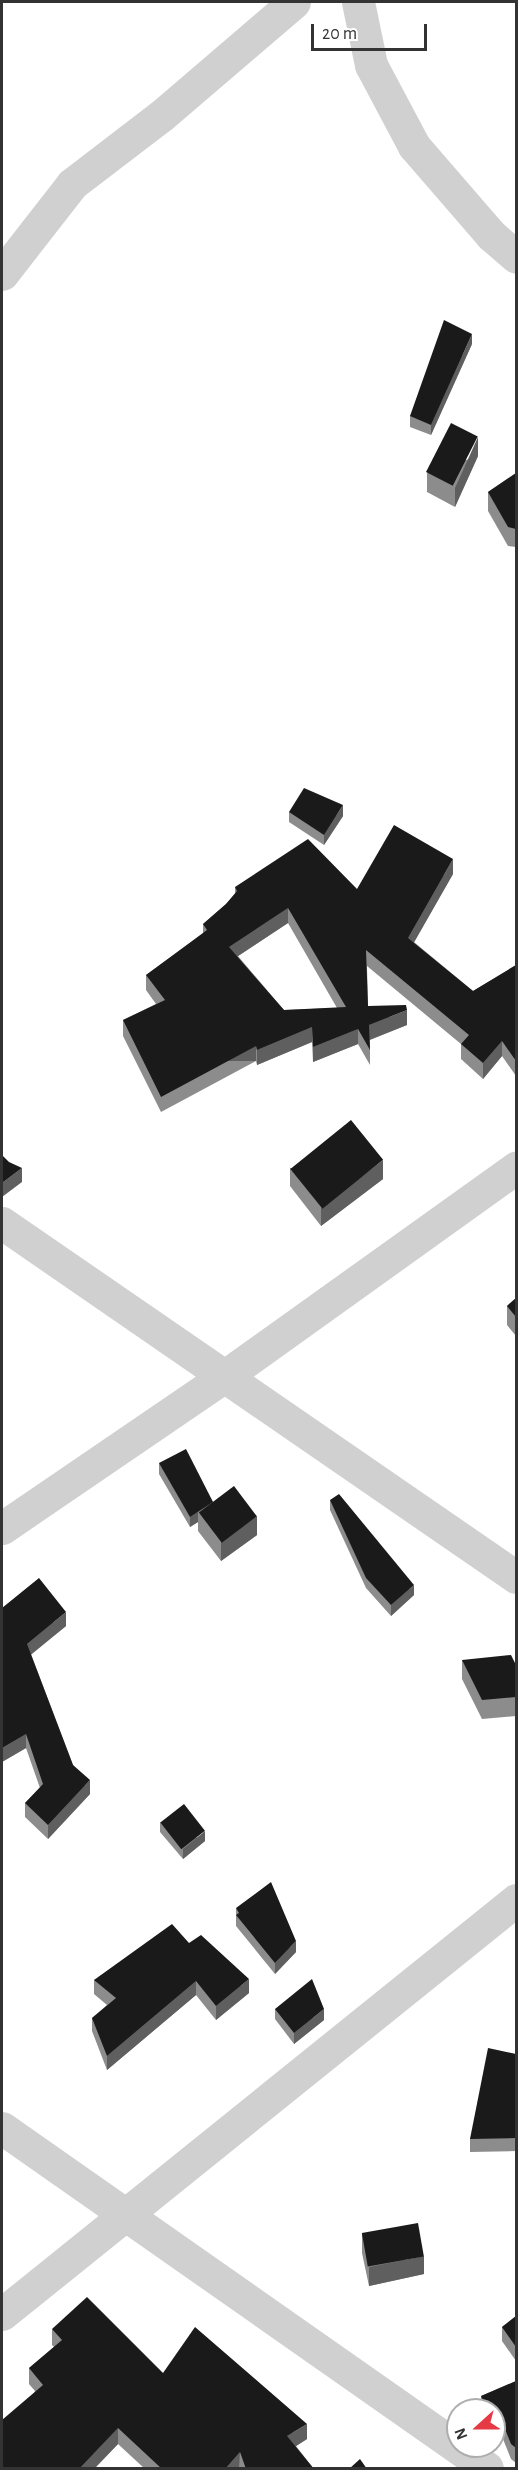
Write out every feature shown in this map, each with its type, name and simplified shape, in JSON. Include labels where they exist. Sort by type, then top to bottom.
[{"type":"street","points":[[2,274],[72,184],[161,116],[294,2]]},
{"type":"street","points":[[358,2],[371,65],[414,146],[491,235],[516,257]]},
{"type":"street","points":[[2,1528],[225,1376],[516,1168]]},
{"type":"street","points":[[2,1223],[516,1577]]},
{"type":"street","points":[[2,2314],[122,2215],[516,1900]]},
{"type":"street","points":[[2,2128],[122,2215],[487,2469]]},
{"type":"building","points":[[444,320],[472,334],[431,425],[410,416]]},
{"type":"building","points":[[451,423],[478,437],[453,486],[426,472]]},
{"type":"building","points":[[516,473],[516,529],[508,527],[488,492]]},
{"type":"building","points":[[304,788],[343,805],[324,835],[289,812]]},
{"type":"building","points":[[394,825],[453,859],[408,938],[473,991],[516,965],[516,1061],[502,1041],[483,1063],[461,1044],[469,1035],[366,950],[368,1006],[406,1005],[407,1010],[369,1025],[370,1050],[358,1029],[313,1047],[312,1027],[257,1050],[256,1046],[161,1097],[123,1020],[165,1000],[146,975],[207,930],[203,924],[226,904],[237,891],[235,887],[308,839],[357,889]],"holes":[[[288,908],[346,1007],[284,1010],[229,947]]]},
{"type":"building","points":[[351,1120],[383,1160],[322,1209],[290,1169]]},
{"type":"building","points":[[2,1155],[9,1162],[22,1168],[2,1183]]},
{"type":"building","points":[[516,1298],[516,1317],[507,1306]]},
{"type":"building","points":[[186,1449],[213,1502],[190,1517],[159,1463]]},
{"type":"building","points":[[234,1486],[257,1516],[222,1543],[199,1512]]},
{"type":"building","points":[[339,1494],[414,1585],[391,1605],[366,1578],[330,1500]]},
{"type":"building","points":[[39,1578],[66,1612],[27,1644],[73,1765],[90,1780],[48,1825],[25,1803],[43,1784],[26,1734],[2,1748],[2,1608]]},
{"type":"building","points":[[511,1655],[516,1665],[516,1697],[482,1700],[462,1660]]},
{"type":"building","points":[[184,1804],[205,1831],[181,1849],[160,1822]]},
{"type":"building","points":[[271,1882],[296,1941],[275,1963],[236,1915],[239,1913],[236,1908]]},
{"type":"building","points":[[172,1924],[189,1943],[201,1935],[249,1979],[216,2006],[196,1981],[107,2056],[92,2018],[116,1998],[94,1980]]},
{"type":"building","points":[[312,1979],[324,2009],[294,2033],[275,2009]]},
{"type":"building","points":[[488,2048],[516,2054],[516,2138],[470,2139]]},
{"type":"building","points":[[418,2223],[424,2256],[368,2266],[362,2233]]},
{"type":"building","points":[[87,2297],[163,2373],[195,2327],[307,2424],[287,2436],[314,2469],[246,2469],[240,2452],[225,2469],[162,2469],[118,2428],[79,2469],[2,2469],[2,2420],[43,2385],[29,2368],[62,2340],[52,2329]]},
{"type":"building","points":[[516,2316],[516,2347],[502,2327]]},
{"type":"building","points":[[516,2381],[516,2448],[511,2444],[506,2432],[506,2398],[482,2398],[481,2396]]},
{"type":"building","points":[[360,2459],[367,2469],[349,2469]]}]
